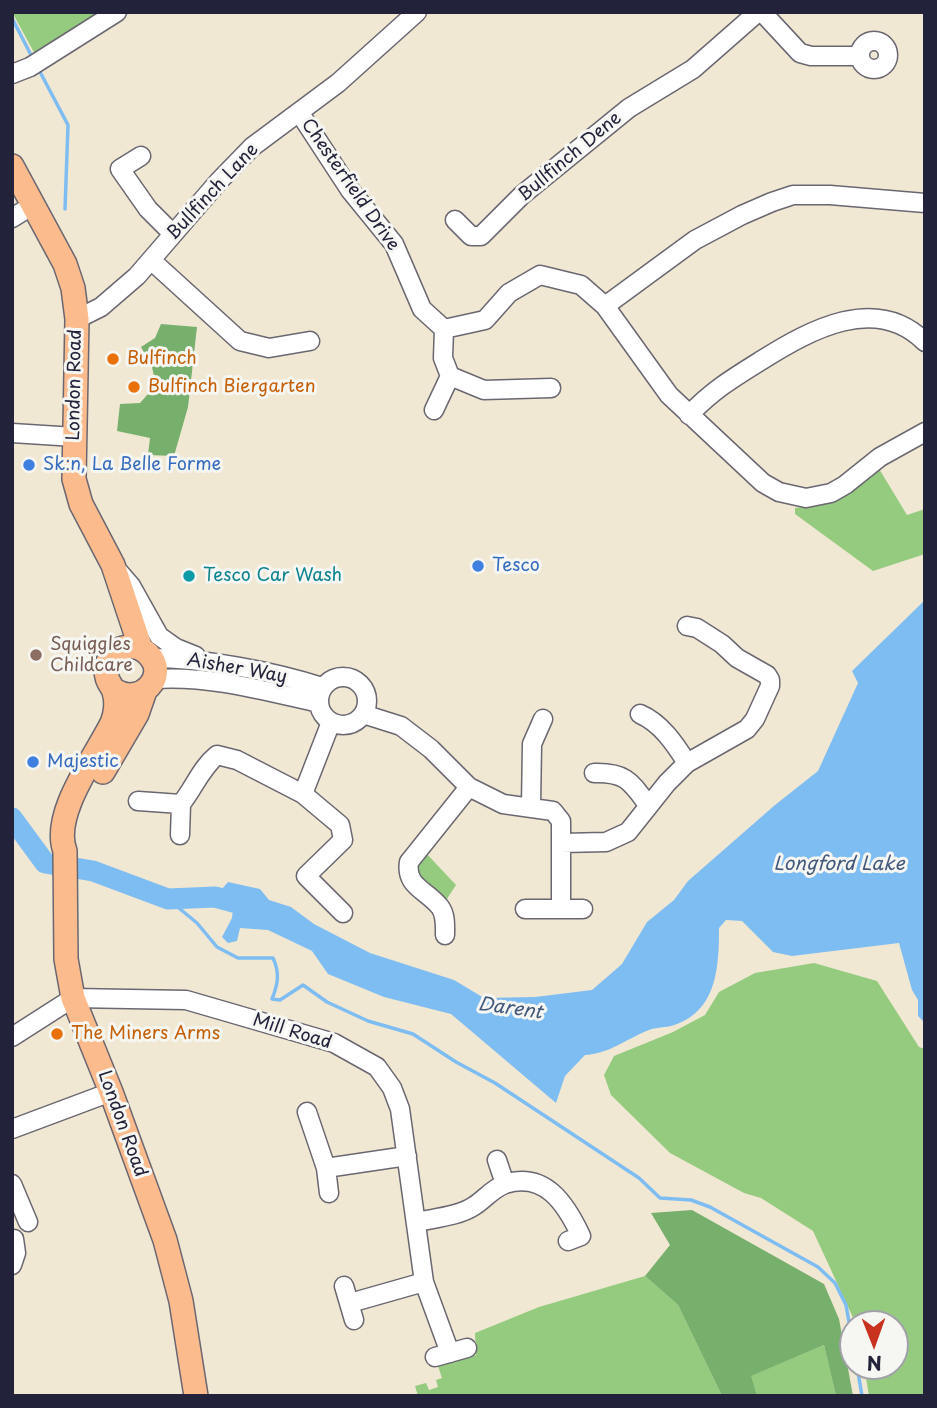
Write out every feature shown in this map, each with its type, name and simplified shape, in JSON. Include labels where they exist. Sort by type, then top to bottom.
[{"type":"main road","name":"London Road","points":[[12,166],[65,264],[73,288],[77,319],[74,466],[76,491],[113,565],[126,609],[124,631],[142,665],[137,714],[82,810],[65,853]]},
{"type":"main road","name":"London Road","points":[[142,665],[110,658],[106,670],[114,690],[114,717],[66,813],[62,843],[65,853],[66,958],[73,998],[111,1092],[164,1240],[181,1301],[196,1396]]},
{"type":"main road","points":[[114,690],[128,696],[142,665]]},
{"type":"street","points":[[12,74],[30,67],[117,12]]},
{"type":"street","name":"Bullfinch Lane","points":[[77,319],[101,307],[125,288],[252,147],[338,83],[417,12]]},
{"type":"street","points":[[760,12],[800,53],[811,56],[860,56]]},
{"type":"street","name":"Bullfinch Dene","points":[[455,220],[471,236],[481,236],[522,195],[629,107],[693,69],[760,12]]},
{"type":"street","name":"Chesterfield Drive","points":[[299,112],[350,190],[394,244],[422,309],[444,329]]},
{"type":"street","points":[[141,156],[120,169],[148,209],[173,234]]},
{"type":"street","points":[[605,306],[695,240],[742,215],[793,195],[925,203]]},
{"type":"street","points":[[12,218],[33,205]]},
{"type":"street","points":[[152,261],[240,341],[269,348],[310,341]]},
{"type":"street","points":[[551,388],[484,390],[450,376],[443,358],[444,329],[485,320],[509,293],[540,275],[581,285],[605,306],[650,370],[689,415],[763,484],[790,496],[806,498],[831,493],[880,457],[925,432]]},
{"type":"street","points":[[689,415],[709,393],[788,344],[825,326],[860,318],[886,320],[903,325],[925,342]]},
{"type":"street","points":[[434,410],[450,376]]},
{"type":"street","points":[[12,433],[75,437]]},
{"type":"street","points":[[113,565],[131,586],[159,636],[176,648],[212,663]]},
{"type":"street","points":[[562,843],[607,842],[628,832],[667,783],[687,764],[747,729],[755,719],[771,680],[737,658],[701,626]]},
{"type":"street","name":"Aisher Way","points":[[142,665],[212,663],[300,680],[321,695]]},
{"type":"street","name":"Aisher Way","points":[[142,665],[178,677],[321,695]]},
{"type":"street","name":"Aisher Way","points":[[321,695],[336,677],[358,681],[367,695],[363,714]]},
{"type":"street","points":[[321,695],[323,715],[331,722],[348,725],[363,714],[401,726],[431,749],[469,787],[503,804],[553,810],[561,821],[561,908]]},
{"type":"street","points":[[640,714],[651,719],[675,744],[687,764]]},
{"type":"street","points":[[531,807],[527,743],[543,719]]},
{"type":"street","points":[[303,794],[331,722]]},
{"type":"street","points":[[180,835],[181,804],[192,790],[205,764],[217,755],[237,760],[303,794],[340,825],[343,840],[306,876],[343,913]]},
{"type":"street","points":[[594,773],[613,772],[628,780],[648,806]]},
{"type":"street","points":[[445,935],[441,908],[410,879],[408,870],[410,862],[469,787]]},
{"type":"street","points":[[138,801],[181,804]]},
{"type":"street","points":[[525,909],[583,909]]},
{"type":"street","points":[[12,1037],[73,998]]},
{"type":"street","name":"Mill Road","points":[[73,998],[186,1000],[334,1043],[377,1067],[391,1088],[400,1109],[424,1282],[451,1353]]},
{"type":"street","points":[[12,1129],[111,1092]]},
{"type":"street","points":[[307,1112],[326,1168],[329,1193]]},
{"type":"street","points":[[326,1168],[407,1156]]},
{"type":"street","points":[[497,1160],[505,1184]]},
{"type":"street","points":[[417,1222],[474,1206],[505,1184],[530,1181],[554,1194],[569,1212],[582,1236]]},
{"type":"street","points":[[12,1184],[29,1222]]},
{"type":"street","points":[[12,1265],[16,1254],[14,1239]]},
{"type":"street","points":[[344,1286],[352,1312],[424,1282]]},
{"type":"green space","points":[[12,12],[105,12],[36,56]]},
{"type":"green space","points":[[161,324],[197,327],[188,407],[174,456],[148,455],[150,438],[117,431],[120,404],[140,403],[156,385],[152,367],[141,347],[155,338]]},
{"type":"green space","points":[[878,467],[907,515],[925,509],[925,554],[873,571],[795,514],[795,508],[822,504],[841,497]]},
{"type":"green space","points":[[425,852],[456,885],[443,905],[409,874]]},
{"type":"green space","points":[[814,963],[877,981],[919,1047],[925,1049],[925,1396],[869,1396],[866,1380],[909,1380],[909,1310],[850,1310],[813,1231],[761,1198],[744,1193],[670,1153],[611,1095],[604,1075],[614,1056],[673,1032],[705,1015],[719,992],[755,973]]},
{"type":"green space","points":[[692,1210],[824,1284],[839,1319],[839,1380],[850,1380],[853,1396],[836,1396],[824,1345],[751,1376],[757,1396],[722,1396],[678,1305],[645,1276],[670,1245],[651,1213]]},
{"type":"green space","points":[[645,1276],[678,1305],[722,1396],[418,1396],[415,1386],[426,1383],[429,1390],[438,1387],[436,1380],[442,1378],[438,1366],[476,1355],[475,1333],[539,1307]]},
{"type":"green space","points":[[824,1345],[836,1396],[757,1396],[750,1376]]},
{"type":"water","name":"Longford Lake","points":[[925,600],[925,1023],[918,1016],[918,1000],[912,990],[899,943],[792,956],[773,952],[742,921],[726,920],[719,928],[718,958],[712,987],[698,1011],[671,1026],[651,1029],[608,1050],[585,1055],[565,1076],[556,1103],[451,1014],[384,997],[328,974],[312,951],[268,930],[240,928],[237,941],[228,943],[222,937],[232,918],[233,909],[215,897],[228,882],[260,889],[269,900],[291,907],[314,924],[370,953],[454,980],[484,998],[535,997],[592,990],[622,964],[647,922],[674,900],[688,881],[818,771],[858,683],[852,671]]},
{"type":"waterway","points":[[12,18],[32,57]]},
{"type":"waterway","points":[[39,70],[68,125],[65,209]]},
{"type":"waterway","name":"Darent","points":[[12,818],[45,863],[93,871],[168,899],[215,897],[241,904]]},
{"type":"waterway","points":[[168,899],[197,923],[217,947],[238,958],[273,958],[277,979],[272,999],[280,1000],[303,985],[327,1002],[368,1021],[413,1034],[495,1083],[639,1178],[660,1198],[691,1200],[710,1207],[818,1267],[835,1283],[847,1310]]},
{"type":"waterway","points":[[859,1380],[862,1396]]},
{"type":"place","name":"Bulfinch","points":[[113,359]]},
{"type":"place","name":"Bulfinch Biergarten","points":[[134,387]]},
{"type":"place","name":"Sk:n, La Belle Forme","points":[[29,465]]},
{"type":"place","name":"Tesco","points":[[478,566]]},
{"type":"place","name":"Tesco Car Wash","points":[[189,576]]},
{"type":"place","name":"Squiggles Childcare","points":[[36,655]]},
{"type":"place","name":"Majestic","points":[[33,762]]},
{"type":"place","name":"The Miners Arms","points":[[57,1034]]}]
